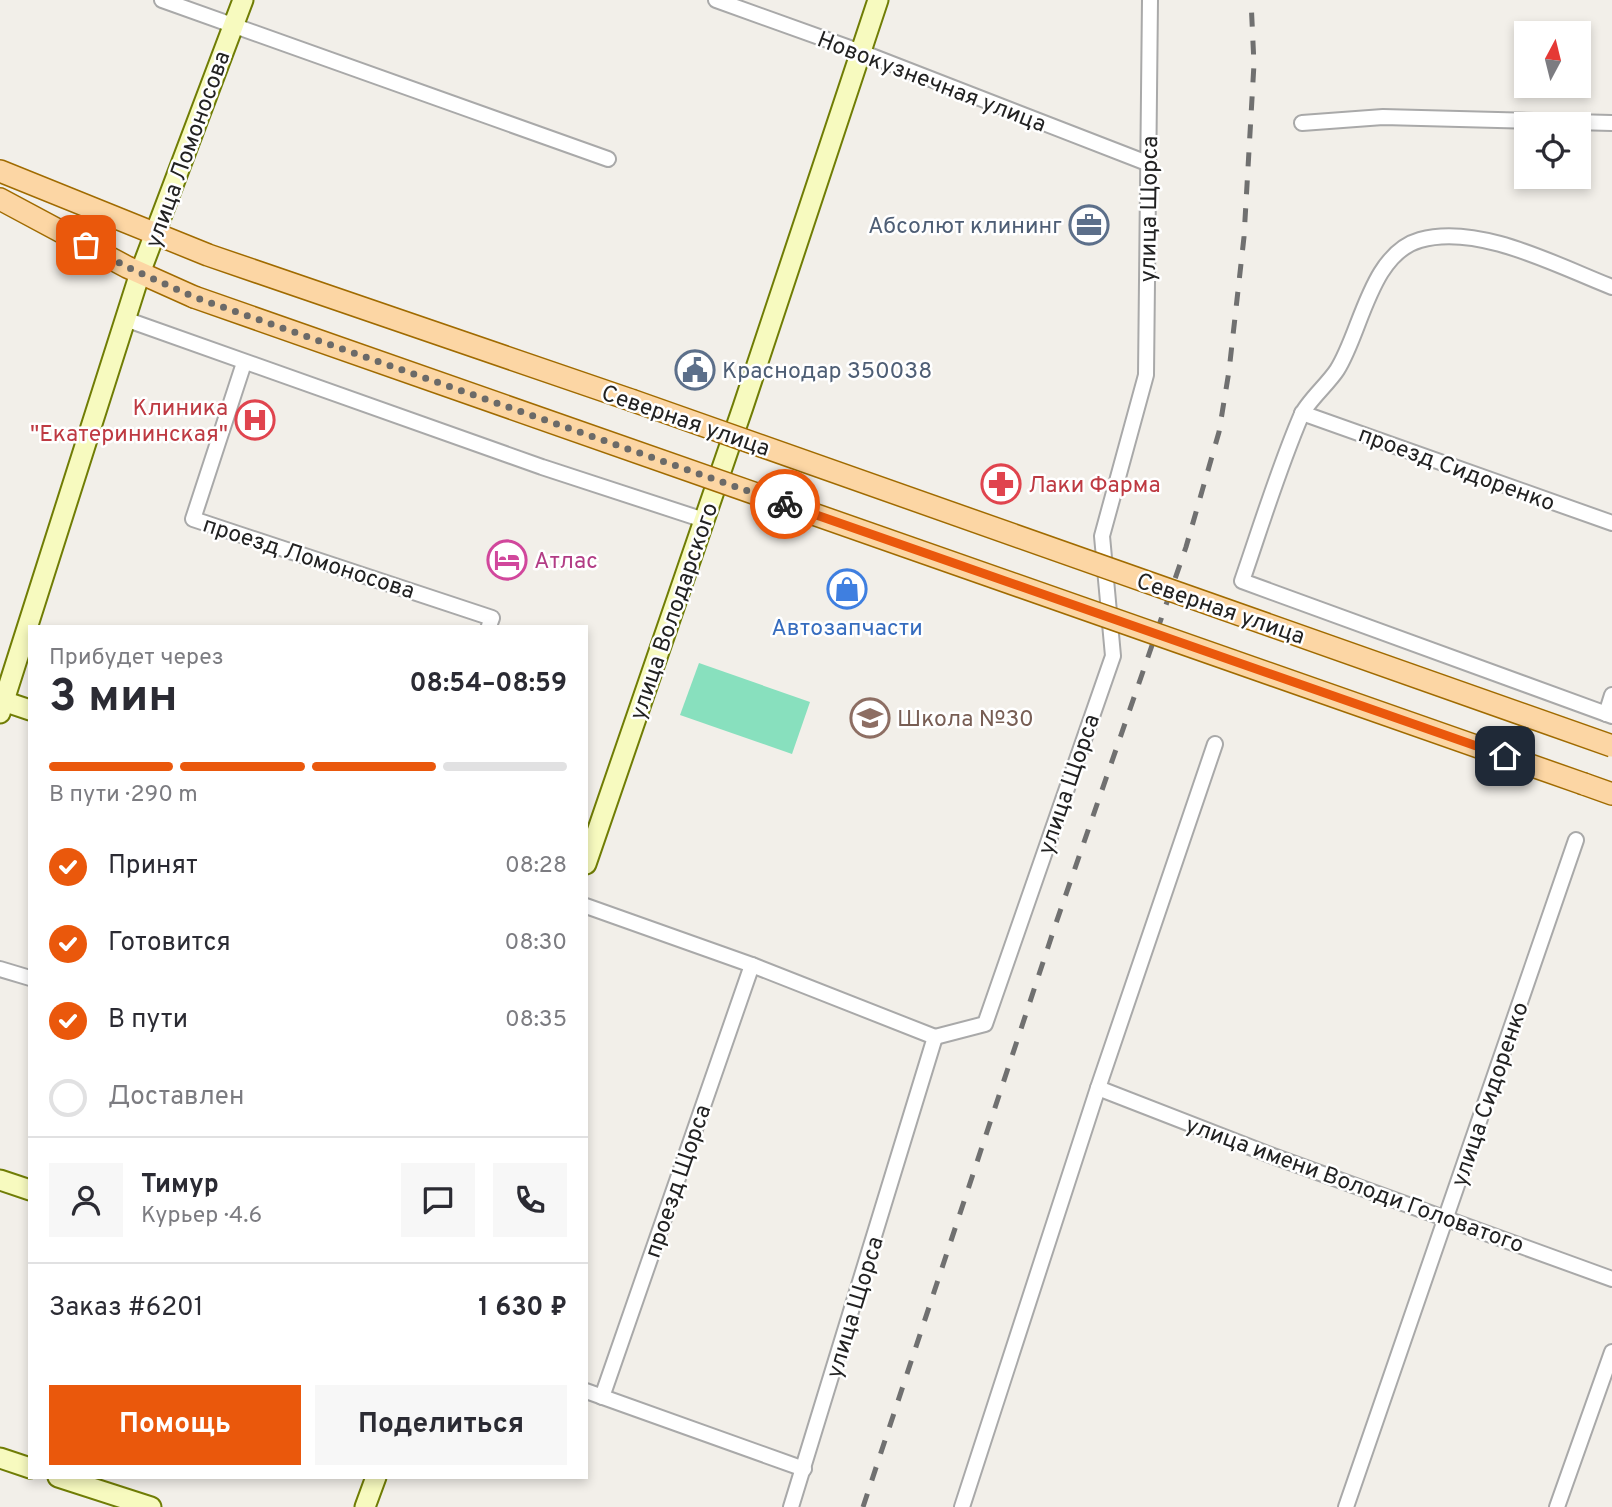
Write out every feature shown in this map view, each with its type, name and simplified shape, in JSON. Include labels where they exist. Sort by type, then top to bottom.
[{"type":"main road","name":"Северная улица","points":[[0,171],[208,254],[1612,746]]},
{"type":"main road","name":"Северная улица","points":[[0,199],[141,273],[194,297],[1612,794]]},
{"type":"street","name":"улица Ломоносова","points":[[163,0],[608,159]]},
{"type":"street","name":"улица Ломоносова","points":[[1,705],[125,319],[243,0]]},
{"type":"street","name":"Новокузнечная улица","points":[[716,0],[861,52],[1147,163]]},
{"type":"street","name":"улица Володарского","points":[[588,858],[743,407],[878,0]]},
{"type":"street","name":"улица Щорса","points":[[791,1507],[935,1037],[985,1024],[1113,656],[1102,536],[1146,375],[1150,0]]},
{"type":"street","points":[[1302,123],[1383,117],[1612,123]]},
{"type":"street","points":[[1612,287],[1506,244],[1442,235],[1416,240],[1394,255],[1376,281],[1338,369],[1302,412],[1242,581],[1609,715],[1612,695]]},
{"type":"street","points":[[125,319],[542,467],[704,520]]},
{"type":"street","name":"проезд Ломоносова","points":[[244,363],[193,519],[492,618],[489,625]]},
{"type":"street","name":"проезд Сидоренко","points":[[1302,412],[1612,523]]},
{"type":"street","points":[[1,705],[28,710]]},
{"type":"street","points":[[962,1507],[1098,1088],[1215,744]]},
{"type":"street","name":"улица Сидоренко","points":[[1346,1507],[1576,840]]},
{"type":"street","points":[[588,907],[752,965],[935,1037]]},
{"type":"street","name":"проезд Щорса","points":[[602,1397],[752,965]]},
{"type":"street","points":[[0,968],[28,977]]},
{"type":"street","name":"улица имени Володи Головатого","points":[[1098,1088],[1273,1156],[1612,1279]]},
{"type":"street","points":[[0,1180],[28,1190]]},
{"type":"street","points":[[1557,1507],[1612,1352]]},
{"type":"street","points":[[588,1392],[804,1469]]},
{"type":"street","points":[[0,1458],[28,1467]]},
{"type":"street","points":[[64,1479],[151,1507]]},
{"type":"street","points":[[365,1507],[375,1479]]},
{"type":"green space","points":[[699,663],[810,702],[792,754],[680,715]]},
{"type":"railway","points":[[863,1507],[1055,926],[1186,547],[1219,432],[1229,371],[1244,237],[1254,64],[1251,0]]},
{"type":"way so far","points":[[86,245],[194,297],[785,504]]},
{"type":"place","name":"Абсолют клининг","points":[[1089,225]]},
{"type":"place","name":"Краснодар 350038","points":[[695,370]]},
{"type":"place","name":"Клиника \"Екатерининская\"","points":[[255,420]]},
{"type":"place","name":"Лаки Фарма","points":[[1001,484]]},
{"type":"place","name":"Атлас","points":[[507,560]]},
{"type":"place","name":"Автозапчасти","points":[[847,589]]},
{"type":"place","name":"Школа №30","points":[[870,718]]},
{"type":"route","points":[[785,504],[1505,756]]}]
